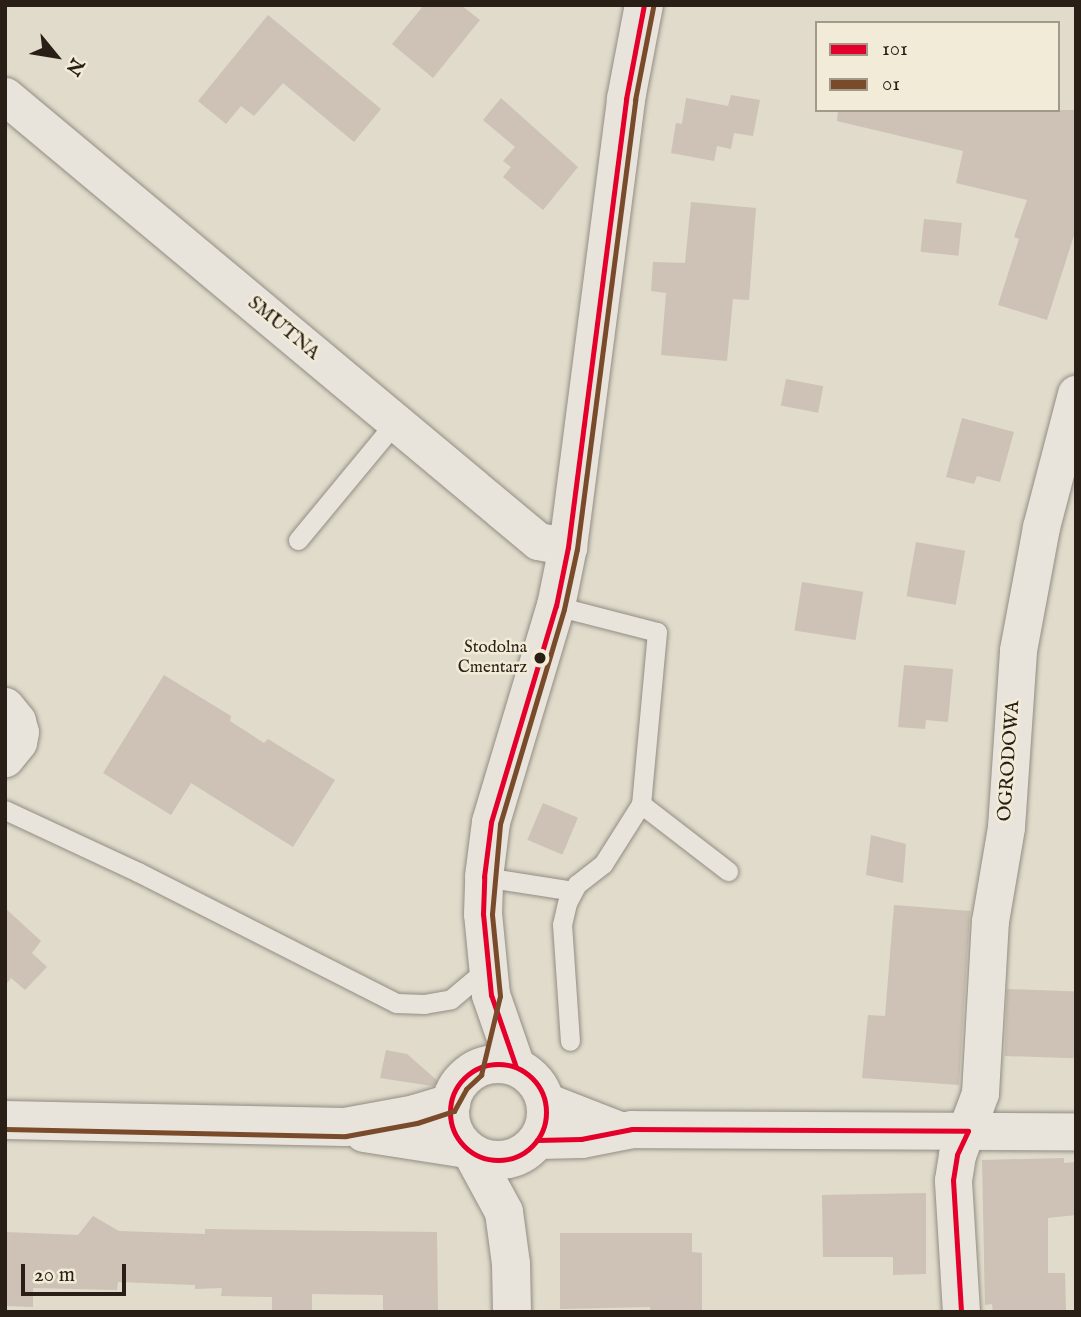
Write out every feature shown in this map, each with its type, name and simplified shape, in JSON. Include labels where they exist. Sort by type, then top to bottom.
[{"type":"street","points":[[516,1067],[490,982],[484,877],[491,822],[556,606],[568,547],[626,99],[644,5]]},
{"type":"street","name":"SMUTNA","points":[[5,96],[394,424],[538,541],[568,547]]},
{"type":"street","name":"OGRODOWA","points":[[961,1312],[953,1180],[957,1156],[980,1093],[990,921],[1006,827],[1018,650],[1041,527],[1076,394]]},
{"type":"street","points":[[5,706],[17,721],[20,732],[18,743],[5,758]]},
{"type":"street","points":[[473,1071],[490,982]]},
{"type":"street","points":[[511,1264],[532,1146],[545,1122],[545,1101],[534,1081],[516,1067],[494,1064],[473,1071],[459,1084],[451,1102],[453,1128],[503,1212],[511,1264],[512,1312]]},
{"type":"street","points":[[545,1101],[619,1130]]},
{"type":"street","points":[[5,1120],[345,1127],[406,1116],[451,1102]]},
{"type":"street","points":[[345,1127],[381,1138],[469,1151],[500,1161],[532,1146],[619,1130],[1076,1131]]},
{"type":"lane","points":[[298,540],[394,424]]},
{"type":"lane","points":[[556,606],[657,632],[641,804],[603,864],[577,884],[562,924],[570,1041]]},
{"type":"lane","points":[[641,804],[728,871]]},
{"type":"lane","points":[[5,810],[138,872],[396,1003],[424,1004],[451,999],[490,982]]},
{"type":"lane","points":[[484,877],[573,891]]},
{"type":"building","points":[[424,5],[461,5],[480,20],[433,78],[392,44]]},
{"type":"building","points":[[268,15],[381,109],[354,142],[283,83],[254,116],[241,106],[226,124],[198,101]]},
{"type":"building","points":[[731,95],[760,100],[753,136],[734,133],[731,149],[717,146],[714,161],[671,153],[676,123],[682,124],[686,98],[728,106]]},
{"type":"building","points":[[501,98],[578,167],[543,210],[503,177],[511,167],[503,161],[515,147],[483,120]]},
{"type":"building","points":[[1076,110],[1076,229],[1047,320],[998,305],[1019,239],[1014,237],[1027,200],[956,183],[963,151],[837,121],[838,112]]},
{"type":"building","points":[[691,202],[756,208],[749,300],[733,299],[727,361],[661,355],[666,293],[651,291],[653,262],[685,263]]},
{"type":"building","points":[[924,219],[962,223],[958,256],[921,252]]},
{"type":"building","points":[[786,379],[823,386],[818,413],[781,406]]},
{"type":"building","points":[[962,418],[1014,432],[1000,482],[977,476],[974,484],[946,477]]},
{"type":"building","points":[[916,542],[965,551],[956,605],[906,596]]},
{"type":"building","points":[[802,582],[863,592],[856,640],[794,630]]},
{"type":"building","points":[[904,665],[953,669],[948,722],[926,720],[925,729],[898,727]]},
{"type":"building","points":[[164,675],[231,716],[230,721],[264,743],[268,739],[335,780],[293,847],[191,783],[171,815],[103,773]]},
{"type":"building","points":[[543,803],[578,818],[562,855],[527,840]]},
{"type":"building","points":[[871,835],[906,844],[903,883],[866,875]]},
{"type":"building","points":[[894,905],[970,911],[959,1085],[862,1078],[868,1015],[885,1016]]},
{"type":"building","points":[[5,908],[41,941],[32,953],[47,967],[25,990],[11,978],[5,986]]},
{"type":"building","points":[[1007,989],[1076,991],[1074,1058],[1005,1056]]},
{"type":"building","points":[[386,1050],[407,1054],[440,1083],[432,1086],[380,1078]]},
{"type":"building","points":[[1064,1158],[1064,1163],[1076,1162],[1076,1215],[1048,1218],[1048,1273],[1065,1273],[1066,1312],[993,1312],[992,1304],[985,1305],[982,1160]]},
{"type":"building","points":[[926,1193],[926,1274],[893,1275],[893,1257],[823,1257],[822,1195]]},
{"type":"building","points":[[93,1216],[119,1231],[205,1234],[205,1229],[437,1232],[438,1312],[383,1312],[383,1295],[312,1294],[312,1312],[272,1312],[272,1297],[221,1296],[222,1288],[195,1289],[195,1285],[118,1282],[117,1290],[33,1288],[33,1307],[5,1306],[5,1232],[78,1235]]},
{"type":"building","points":[[560,1233],[692,1233],[692,1252],[702,1253],[702,1312],[650,1312],[650,1307],[560,1309]]},
{"type":"transit line","name":"101","points":[[516,1067],[491,995],[483,914],[484,877],[491,822],[556,606],[568,547],[626,99],[644,5]]},
{"type":"transit line","name":"01","points":[[5,1129],[346,1136],[417,1123],[454,1111],[466,1089],[481,1075],[500,996],[492,914],[500,824],[564,609],[577,549],[635,100],[653,7]]},
{"type":"transit line","name":"101","points":[[498,1064],[516,1068],[532,1078],[542,1094],[546,1112],[542,1130],[532,1146],[516,1156],[498,1160],[480,1156],[464,1146],[454,1130],[450,1112],[454,1094],[464,1078],[480,1068],[498,1064]]},
{"type":"transit line","name":"101","points":[[537,1140],[581,1139],[632,1129],[968,1131],[957,1155],[953,1180],[961,1312]]},
{"type":"place","name":"Stodolna Cmentarz","points":[[540,658]]}]
